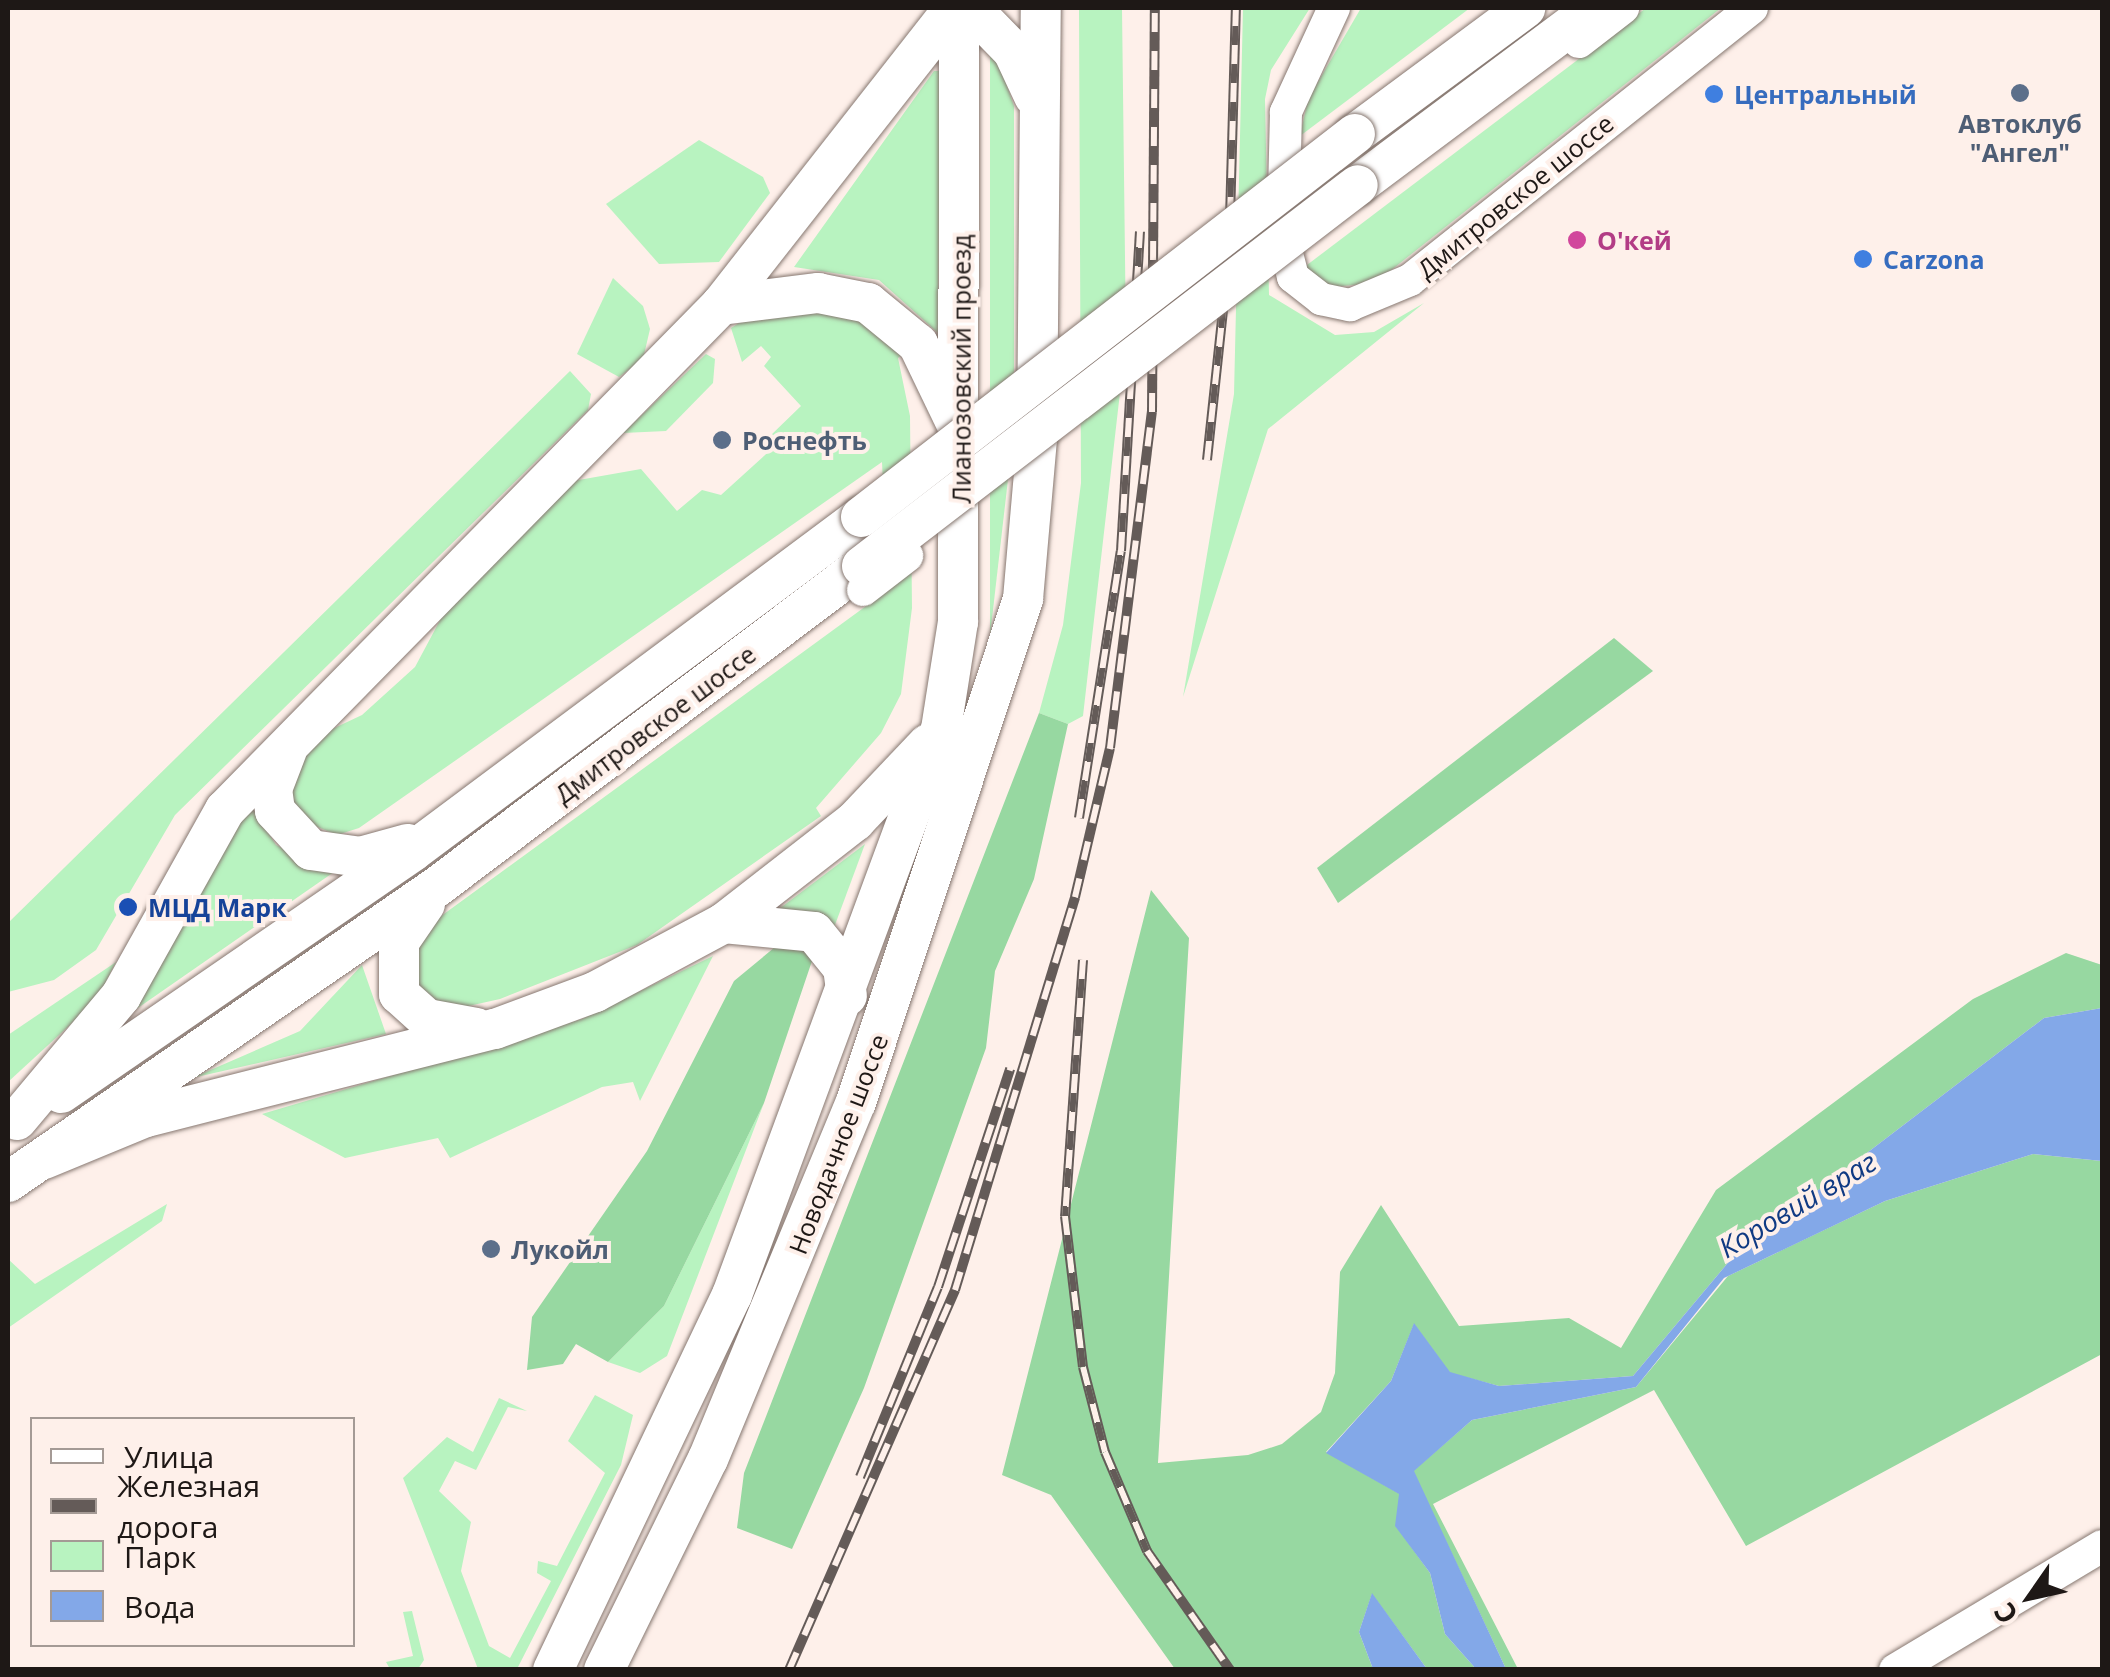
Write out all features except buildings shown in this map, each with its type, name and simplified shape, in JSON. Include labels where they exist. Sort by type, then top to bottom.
[{"type":"main road","points":[[12,1124],[121,996],[224,810],[300,728],[721,304],[892,76],[938,8]]},
{"type":"main road","name":"Лианозовский проезд","points":[[938,8],[962,444],[958,622],[940,729]]},
{"type":"main road","points":[[972,8],[1013,52],[1038,110]]},
{"type":"main road","points":[[44,1160],[146,1117],[494,1029],[595,992],[724,923],[854,821],[940,729],[1023,599],[1038,438],[1041,8]]},
{"type":"main road","name":"Дмитровское шоссе","points":[[12,1124],[430,837],[861,517],[1524,8]]},
{"type":"main road","name":"Дмитровское шоссе","points":[[8,1182],[438,886],[703,690],[863,578],[1359,196],[1594,8]]},
{"type":"main road","points":[[721,304],[818,293],[885,313],[932,367],[962,444]]},
{"type":"main road","name":"Новодачное шоссе","points":[[604,1670],[773,1312],[980,748],[1023,599]]},
{"type":"main road","points":[[940,729],[968,726],[980,748]]},
{"type":"main road","points":[[300,728],[272,790],[275,811],[311,850],[360,857],[430,837]]},
{"type":"main road","name":"Новодачное шоссе","points":[[553,1670],[683,1413],[847,996],[940,729]]},
{"type":"main road","points":[[438,886],[399,942],[399,994],[427,1019],[494,1029]]},
{"type":"main road","points":[[724,923],[814,932],[843,968],[847,996]]},
{"type":"street","name":"Дмитровское шоссе","points":[[1334,8],[1286,112],[1284,238],[1293,277],[1321,299],[1350,304],[1410,280],[1752,8]]},
{"type":"street","points":[[1359,196],[1623,8]]},
{"type":"street","points":[[1895,1670],[2102,1546]]},
{"type":"green space","points":[[1079,8],[1122,8],[1126,340],[1083,716],[1068,724],[1039,713],[1063,625],[1081,483]]},
{"type":"green space","points":[[1243,8],[1310,8],[1271,70],[1265,99],[1269,295],[1335,335],[1374,332],[1424,303],[1268,429],[1183,697],[1234,394]]},
{"type":"green space","points":[[1361,8],[1470,8],[1300,136],[1308,99]]},
{"type":"green space","points":[[1646,8],[1721,8],[1375,283],[1332,287],[1303,268]]},
{"type":"green space","points":[[990,37],[1014,106],[1014,427],[990,636]]},
{"type":"green space","points":[[934,71],[940,71],[938,333],[879,280],[794,267]]},
{"type":"green space","points":[[699,140],[763,177],[770,193],[719,262],[659,264],[606,204]]},
{"type":"green space","points":[[613,278],[643,306],[650,329],[643,359],[619,377],[577,354]]},
{"type":"green space","points":[[854,309],[905,352],[898,358],[910,416],[912,608],[901,694],[881,733],[816,808],[821,816],[637,945],[500,999],[455,1009],[429,1001],[412,988],[422,930],[888,590],[882,462],[359,828],[337,835],[301,820],[288,790],[311,739],[362,715],[415,667],[446,609],[573,481],[641,469],[677,511],[702,490],[721,495],[776,445],[770,436],[801,406],[764,366],[771,357],[761,346],[742,362],[731,328],[758,311]]},
{"type":"green space","points":[[706,354],[715,359],[713,383],[666,431],[623,433]]},
{"type":"green space","points":[[570,371],[591,394],[588,410],[175,815],[96,950],[54,980],[8,992],[8,923]]},
{"type":"green space","points":[[1614,638],[1653,671],[1338,903],[1317,868]]},
{"type":"green space","points":[[1039,713],[1068,724],[1034,879],[995,971],[986,1048],[864,1388],[792,1549],[737,1528],[744,1473]]},
{"type":"green space","points":[[246,798],[276,845],[334,872],[135,1010]]},
{"type":"green space","points":[[865,844],[832,933],[779,909]]},
{"type":"green space","points":[[1151,890],[1189,938],[1158,1463],[1248,1455],[1282,1444],[1321,1412],[1335,1373],[1340,1272],[1381,1205],[1459,1326],[1569,1318],[1621,1348],[1716,1190],[1973,999],[2066,953],[2102,965],[2102,1008],[2044,1018],[1737,1252],[1633,1376],[1499,1386],[1450,1373],[1414,1324],[1391,1381],[1326,1452],[1400,1494],[1396,1526],[1430,1573],[1445,1634],[1476,1669],[1427,1669],[1372,1594],[1359,1632],[1373,1669],[1175,1669],[1051,1495],[1002,1475]]},
{"type":"green space","points":[[786,938],[813,958],[764,1103],[664,1306],[608,1362],[576,1344],[563,1364],[527,1370],[532,1317],[647,1151],[734,981]]},
{"type":"green space","points":[[713,956],[640,1101],[633,1082],[602,1087],[450,1158],[438,1138],[345,1158],[262,1114],[582,1019]]},
{"type":"green space","points":[[116,962],[96,1001],[8,1082],[8,1035]]},
{"type":"green space","points":[[362,965],[386,1034],[192,1078],[300,1031]]},
{"type":"green space","points":[[764,1103],[667,1356],[640,1373],[608,1362],[664,1306]]},
{"type":"green space","points":[[2033,1154],[2102,1161],[2102,1354],[1746,1546],[1654,1390],[1433,1504],[1518,1669],[1506,1669],[1413,1471],[1472,1420],[1636,1387],[1728,1276],[1885,1201]]},
{"type":"green space","points":[[167,1204],[162,1221],[8,1328],[8,1259],[35,1284]]},
{"type":"green space","points":[[595,1395],[633,1415],[621,1465],[517,1669],[478,1669],[403,1478],[447,1437],[473,1452],[499,1398],[527,1411],[508,1407],[476,1470],[455,1461],[439,1491],[471,1522],[461,1571],[489,1646],[510,1658],[551,1581],[537,1573],[538,1561],[557,1566],[605,1473],[568,1441]]},
{"type":"green space","points":[[412,1611],[424,1660],[418,1669],[390,1669],[386,1662],[413,1656],[403,1612]]},
{"type":"water","points":[[2102,1008],[2102,1161],[2033,1154],[1885,1201],[1724,1278],[1636,1387],[1472,1420],[1414,1471],[1506,1669],[1476,1669],[1445,1634],[1430,1573],[1395,1526],[1399,1494],[1326,1453],[1391,1381],[1414,1323],[1450,1372],[1499,1386],[1633,1376],[1737,1252],[2044,1018]]},
{"type":"water","points":[[1372,1593],[1427,1669],[1373,1669],[1359,1632]]},
{"type":"railway","points":[[789,1670],[955,1290],[1075,897],[1110,748],[1152,412],[1155,8]]},
{"type":"railway","points":[[1207,460],[1229,254],[1236,8]]},
{"type":"railway","points":[[1079,818],[1121,551],[1140,232]]},
{"type":"railway","points":[[1083,960],[1065,1216],[1083,1367],[1105,1452],[1147,1551],[1230,1670]]},
{"type":"railway","points":[[860,1477],[938,1287],[1010,1069]]},
{"type":"place","name":"Автоклуб \"Ангел\"","points":[[2020,93]]},
{"type":"place","name":"Центральный","points":[[1714,94]]},
{"type":"place","name":"О'кей","points":[[1577,240]]},
{"type":"place","name":"Carzona","points":[[1863,259]]},
{"type":"place","name":"Роснефть","points":[[722,440]]},
{"type":"place","name":"МЦД Марк","points":[[128,907]]},
{"type":"place","name":"Лукойл","points":[[491,1249]]},
{"type":"water label","name":"Коровий враг","points":[[1797,1204]]}]
